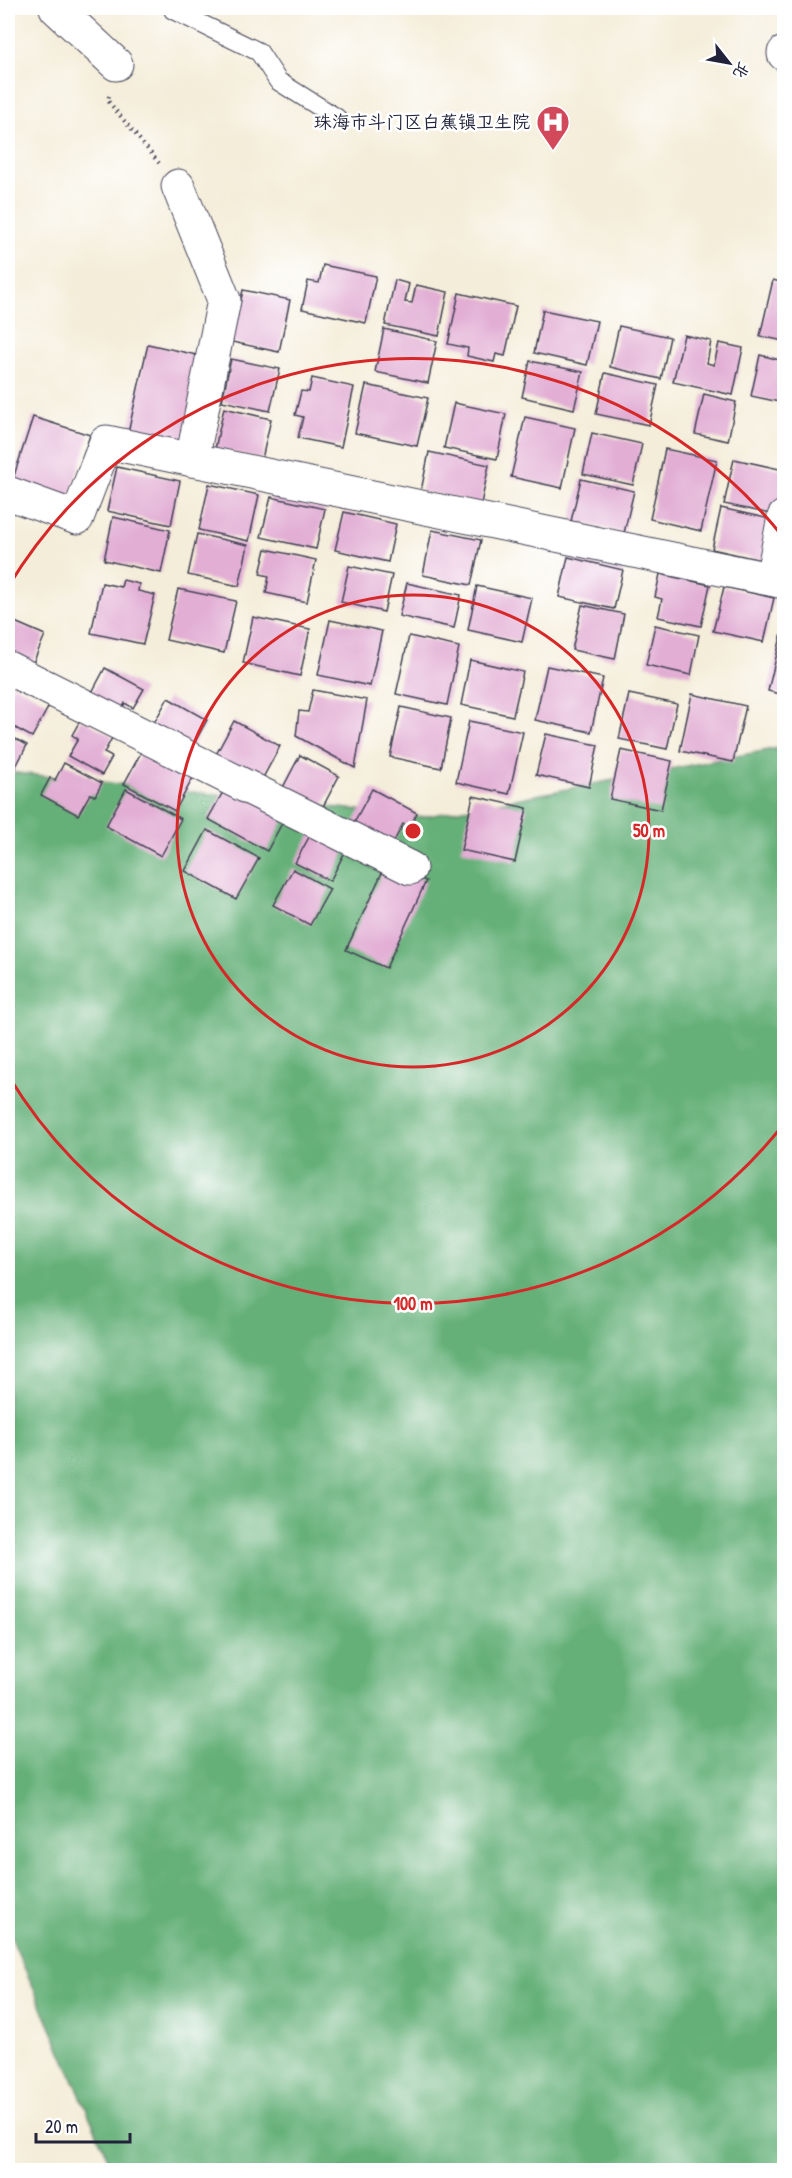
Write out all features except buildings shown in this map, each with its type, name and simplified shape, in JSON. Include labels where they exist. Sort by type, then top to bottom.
[{"type":"street","points":[[56,8],[116,64]]},
{"type":"street","points":[[178,186],[224,300],[192,460]]},
{"type":"street","points":[[8,493],[78,518],[106,442],[778,580],[784,517]]},
{"type":"street","points":[[8,668],[410,868]]},
{"type":"lane","points":[[174,8],[173,10],[259,52],[278,81],[337,118]]},
{"type":"path","points":[[116,64],[108,101],[178,186]]},
{"type":"green space","points":[[784,747],[784,2170],[113,2170],[8,1930],[8,772],[423,817]]},
{"type":"place","name":"珠海市斗门区白蕉镇卫生院","points":[[553,151]]}]
